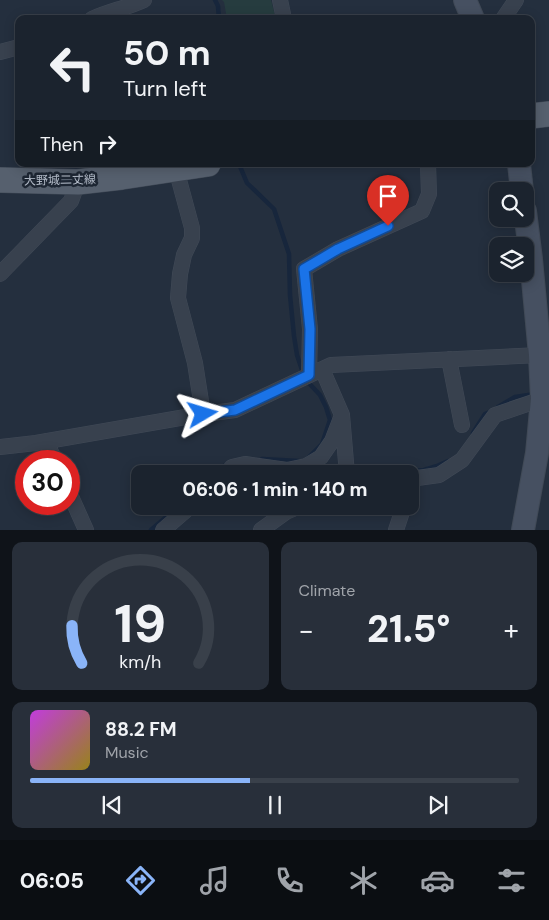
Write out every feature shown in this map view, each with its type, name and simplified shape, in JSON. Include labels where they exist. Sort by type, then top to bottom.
[{"type":"main road","points":[[465,0],[471,15]]},
{"type":"main road","points":[[535,116],[549,114]]},
{"type":"main road","name":"大野城二丈線","points":[[0,180],[78,182],[174,167]]},
{"type":"main road","points":[[519,167],[521,182]]},
{"type":"main road","points":[[523,530],[546,400],[527,227]]},
{"type":"street","points":[[280,0],[283,15]]},
{"type":"street","points":[[505,15],[516,0]]},
{"type":"street","points":[[100,15],[135,6]]},
{"type":"street","points":[[0,52],[15,48]]},
{"type":"street","points":[[174,167],[192,228],[192,238],[184,255],[180,274],[178,298],[195,363],[203,414]]},
{"type":"street","points":[[346,465],[342,416],[315,372],[304,269],[338,249],[422,211],[428,194],[428,167]]},
{"type":"street","points":[[0,274],[71,201],[78,182]]},
{"type":"street","points":[[0,447],[235,410],[331,365],[540,355]]},
{"type":"street","points":[[449,359],[462,425]]},
{"type":"street","points":[[419,480],[439,475],[462,460],[495,415],[546,400]]},
{"type":"street","points":[[308,465],[321,457],[332,441],[342,416]]},
{"type":"street","points":[[46,441],[50,450]]},
{"type":"street","points":[[79,515],[86,530]]},
{"type":"street","points":[[163,530],[180,515]]},
{"type":"street","points":[[261,530],[282,515]]},
{"type":"street","points":[[396,530],[401,515]]},
{"type":"green space","points":[[222,0],[271,0],[275,15],[226,15]]},
{"type":"waterway","points":[[215,0],[219,15]]},
{"type":"waterway","points":[[240,167],[247,183],[274,209],[289,254],[294,336],[297,355],[303,373]]},
{"type":"waterway","points":[[306,380],[320,395],[330,420],[322,444],[308,458]]},
{"type":"waterway","points":[[498,407],[515,397],[535,394]]},
{"type":"waterway","points":[[473,433],[485,414],[492,411]]},
{"type":"waterway","points":[[262,459],[299,461]]},
{"type":"waterway","points":[[419,471],[448,461]]},
{"type":"waterway","points":[[151,530],[168,515]]},
{"type":"route","points":[[203,414],[235,410],[309,375],[310,329],[304,269],[338,249],[388,226]]}]
